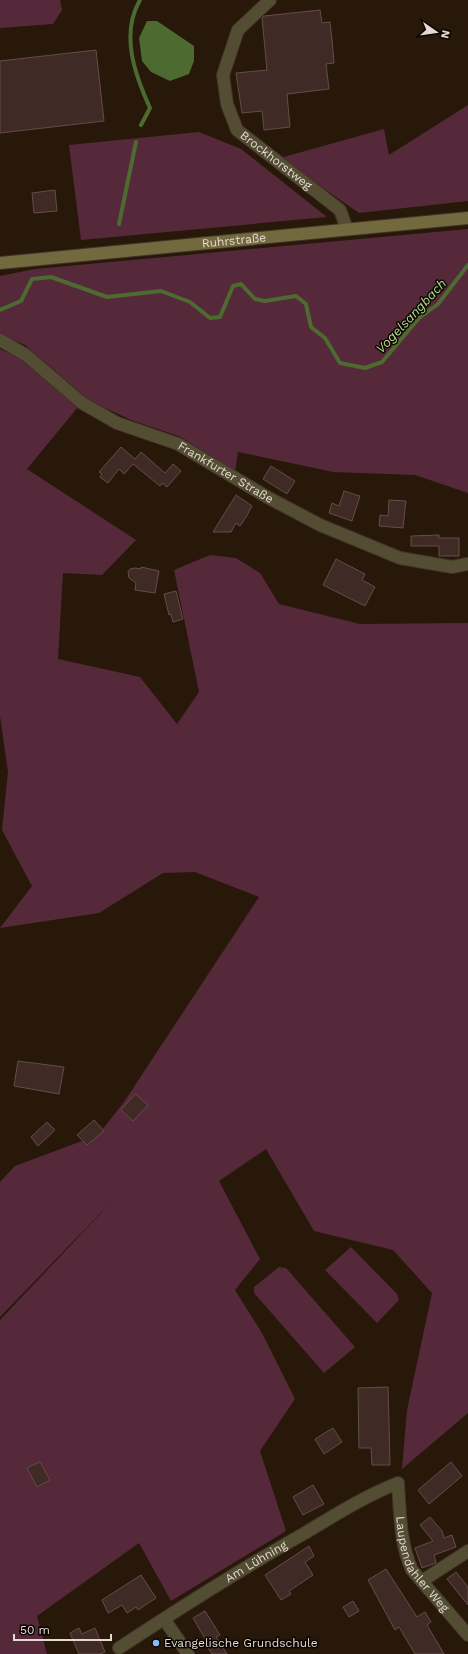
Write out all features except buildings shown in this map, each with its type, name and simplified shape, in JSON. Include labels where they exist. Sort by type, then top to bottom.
[{"type":"main road","name":"Ruhrstraße","points":[[0,263],[468,218]]},
{"type":"street","name":"Brockhorstweg","points":[[270,0],[238,30],[223,75],[227,104],[237,130],[340,210],[347,229]]},
{"type":"street","name":"Frankfurter Straße","points":[[0,340],[26,355],[82,403],[117,423],[178,444],[267,497],[320,525],[400,558],[452,567],[468,564]]},
{"type":"street","name":"Laupendahler Weg","points":[[398,1483],[400,1519],[406,1557],[412,1570],[468,1635]]},
{"type":"street","name":"Am Lühning","points":[[119,1648],[164,1618],[274,1550],[376,1492],[398,1483]]},
{"type":"street","points":[[422,1581],[468,1551]]},
{"type":"street","points":[[164,1618],[188,1654]]},
{"type":"shaded area","points":[[0,0],[60,0],[62,10],[53,24],[0,28]]},
{"type":"shaded area","points":[[147,21],[157,21],[194,46],[194,61],[189,74],[170,81],[151,72],[142,61],[139,38]]},
{"type":"shaded area","points":[[468,105],[468,201],[359,213],[280,158],[384,129],[389,155]]},
{"type":"shaded area","points":[[199,132],[241,149],[327,217],[81,240],[69,145]]},
{"type":"shaded area","points":[[468,229],[468,493],[415,475],[333,472],[238,452],[235,472],[181,437],[131,420],[90,401],[25,345],[0,334],[0,276],[35,269]]},
{"type":"shaded area","points":[[0,349],[19,358],[78,407],[27,469],[136,540],[102,575],[63,573],[58,659],[140,677],[177,724],[199,692],[174,570],[210,555],[236,558],[260,573],[279,604],[360,624],[468,623],[468,1413],[402,1469],[407,1410],[432,1293],[393,1250],[314,1231],[266,1149],[219,1181],[260,1259],[235,1290],[262,1333],[295,1399],[260,1451],[286,1531],[171,1601],[139,1543],[37,1616],[47,1654],[0,1654],[0,1320],[120,1193],[0,1317],[0,1182],[15,1166],[98,1135],[124,1102],[259,897],[195,872],[163,873],[99,913],[0,928],[32,886],[2,830],[8,772],[0,716]]},
{"type":"shaded area","points":[[351,1247],[397,1294],[399,1300],[377,1323],[325,1270]]},
{"type":"shaded area","points":[[279,1267],[286,1268],[355,1347],[324,1373],[254,1293],[254,1287]]},
{"type":"waterway","points":[[140,0],[134,13],[130,40],[139,82],[150,108],[141,125]]},
{"type":"waterway","points":[[119,224],[136,142]]},
{"type":"waterway","name":"Vogelsangbach","points":[[0,310],[21,301],[32,279],[51,277],[107,297],[161,291],[190,302],[210,318],[220,317],[233,286],[241,284],[255,299],[265,301],[296,296],[306,304],[311,327],[325,338],[340,363],[365,368],[382,362],[419,318],[438,304],[468,265]]},
{"type":"place","name":"Evangelische Grundschule","points":[[156,1643]]}]
